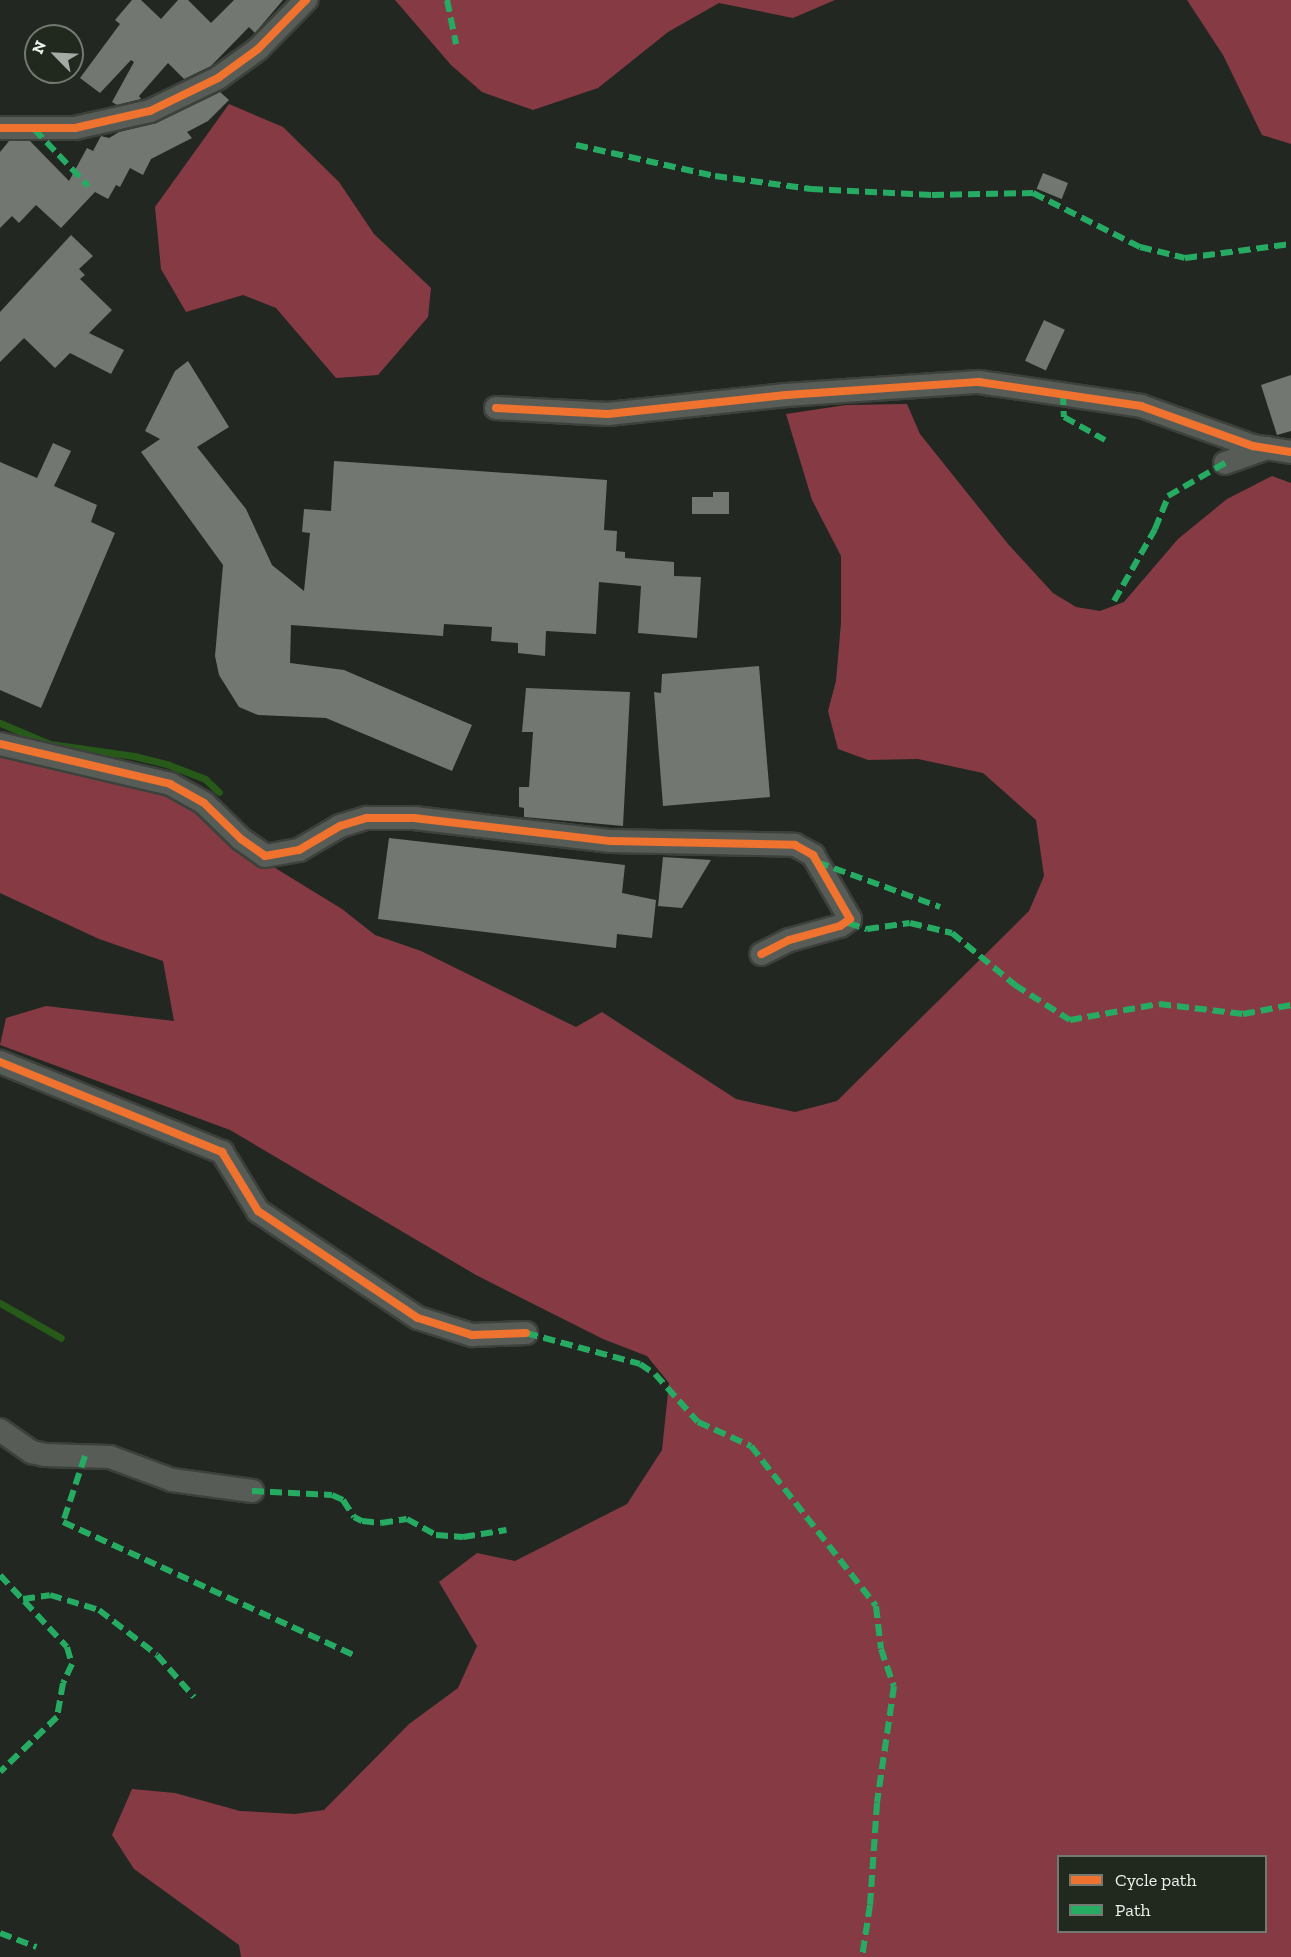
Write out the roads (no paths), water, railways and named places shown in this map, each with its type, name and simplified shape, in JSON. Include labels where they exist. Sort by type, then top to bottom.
[{"type":"street","points":[[0,128],[99,125],[160,107],[218,78],[250,55],[306,0]]},
{"type":"street","points":[[496,408],[608,414],[786,395],[979,382],[1141,406],[1267,448],[1291,452]]},
{"type":"street","points":[[1225,463],[1267,448]]},
{"type":"street","points":[[0,744],[170,784],[204,803],[241,839],[265,856],[299,850],[339,826],[368,818],[414,818],[611,841],[795,845],[813,855],[850,919],[840,926],[789,940],[761,954]]},
{"type":"street","points":[[0,1062],[222,1152],[258,1211],[418,1318],[472,1335],[526,1333]]},
{"type":"street","points":[[0,1430],[33,1452],[45,1455],[111,1457],[172,1480],[252,1491]]},
{"type":"waterway","points":[[0,723],[50,744],[134,756],[169,765],[205,779],[219,792]]},
{"type":"waterway","points":[[0,1303],[61,1338]]}]
